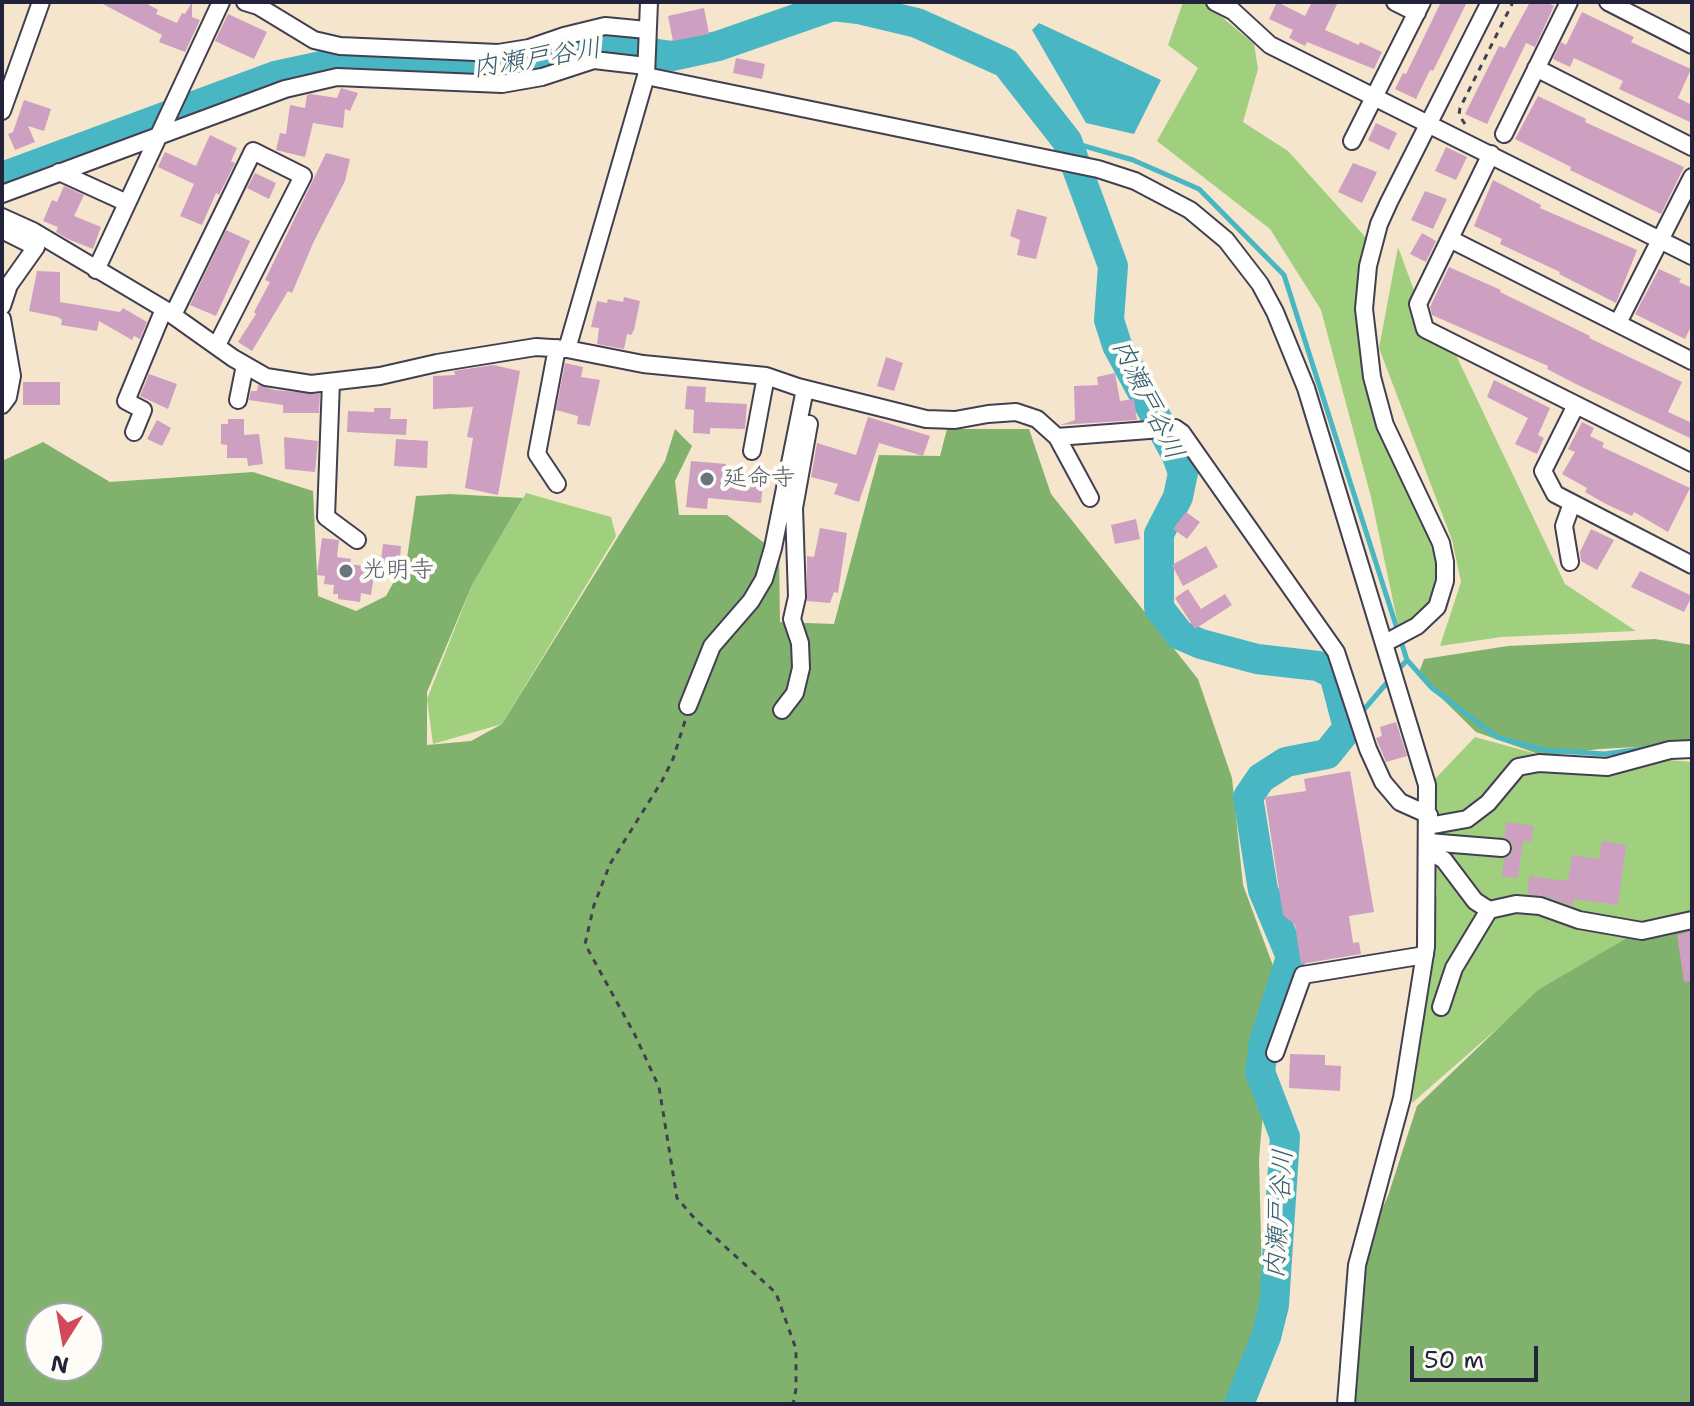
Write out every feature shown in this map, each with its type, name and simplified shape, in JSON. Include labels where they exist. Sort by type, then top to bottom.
[{"type":"street","points":[[2,111],[6,83],[41,2]]},
{"type":"street","points":[[88,266],[127,203],[221,2]]},
{"type":"street","points":[[245,2],[258,6],[314,40],[340,46],[498,53],[529,48],[605,26],[646,36]]},
{"type":"street","points":[[557,484],[537,454],[562,349],[646,71],[649,2]]},
{"type":"street","points":[[1215,2],[1233,11],[1270,45],[1692,256]]},
{"type":"street","points":[[1352,141],[1420,8],[1395,2]]},
{"type":"street","points":[[1388,641],[1417,626],[1437,607],[1445,581],[1445,562],[1441,543],[1385,425],[1372,377],[1364,309],[1368,266],[1379,224],[1490,2]]},
{"type":"street","points":[[1504,134],[1569,2]]},
{"type":"street","points":[[1608,2],[1692,45]]},
{"type":"street","points":[[2,194],[285,89],[337,77],[502,84],[542,77],[594,60],[1098,169],[1135,181],[1190,210],[1226,240],[1260,284],[1306,388],[1388,641],[1390,661],[1427,785],[1425,955],[1402,1098],[1357,1265],[1346,1404]]},
{"type":"street","points":[[1536,68],[1692,147]]},
{"type":"street","points":[[134,432],[143,410],[126,401],[168,312],[253,151],[303,176],[217,345]]},
{"type":"street","points":[[1491,154],[1418,304],[1425,329],[1692,463]]},
{"type":"street","points":[[59,172],[127,203]]},
{"type":"street","points":[[1618,323],[1692,177]]},
{"type":"street","points":[[2,217],[33,231],[168,312],[266,377],[311,384],[331,382],[536,347],[643,364],[766,376],[926,419],[955,420],[1016,412],[1037,419],[1057,437],[1090,498]]},
{"type":"street","points":[[2,230],[54,257],[88,266]]},
{"type":"street","points":[[1450,239],[1692,361]]},
{"type":"street","points":[[2,306],[9,285],[36,247]]},
{"type":"street","points":[[2,323],[12,376],[8,397],[2,405]]},
{"type":"street","points":[[238,400],[245,365]]},
{"type":"street","points":[[752,451],[766,376]]},
{"type":"street","points":[[331,382],[326,517],[357,540]]},
{"type":"street","points":[[688,706],[712,646],[751,601],[764,579],[810,390]]},
{"type":"street","points":[[782,710],[795,693],[801,668],[800,643],[792,619],[797,597],[794,508],[810,390]]},
{"type":"street","points":[[1576,405],[1543,471],[1555,494],[1692,565]]},
{"type":"street","points":[[1057,437],[1162,429],[1182,433],[1336,652],[1383,782],[1428,833],[1475,901],[1489,910],[1516,904],[1540,906],[1579,920],[1642,931],[1692,920]]},
{"type":"street","points":[[1570,562],[1564,526],[1572,503]]},
{"type":"street","points":[[1428,833],[1467,819],[1488,803],[1518,767],[1539,763],[1607,767],[1670,750],[1692,749]]},
{"type":"street","points":[[1428,833],[1502,848]]},
{"type":"street","points":[[1441,1007],[1454,968],[1489,910]]},
{"type":"street","points":[[1275,1053],[1303,975],[1425,955]]},
{"type":"path","points":[[1464,123],[1459,115],[1460,108],[1513,2]]},
{"type":"path","points":[[688,706],[673,759],[610,864],[594,905],[585,944],[635,1035],[659,1087],[677,1198],[696,1220],[776,1293],[796,1349],[793,1404]]},
{"type":"green space","points":[[1183,2],[1204,2],[1254,44],[1258,69],[1243,122],[1288,151],[1368,240],[1369,358],[1393,442],[1445,562],[1433,600],[1399,629],[1371,497],[1321,310],[1270,229],[1157,141],[1198,68],[1168,45]]},
{"type":"green space","points":[[1398,247],[1415,293],[1425,338],[1454,351],[1565,584],[1636,631],[1501,637],[1440,646],[1461,582],[1452,540],[1379,348]]},
{"type":"green space","points":[[675,429],[692,446],[675,481],[679,515],[727,515],[779,554],[780,622],[834,624],[879,455],[940,456],[947,429],[1029,429],[1051,494],[1198,679],[1232,778],[1243,885],[1275,971],[1259,1159],[1263,1317],[1238,1404],[2,1404],[2,461],[43,442],[110,482],[253,472],[313,491],[318,596],[356,611],[386,596],[407,558],[416,496],[450,494],[523,498],[472,585],[427,692],[427,745],[471,741],[502,724],[665,461]]},
{"type":"green space","points":[[526,493],[611,517],[616,536],[502,724],[433,744],[427,699],[472,585]]},
{"type":"green space","points":[[1655,639],[1692,645],[1692,744],[1599,749],[1544,756],[1476,732],[1418,675],[1424,659],[1508,646]]},
{"type":"green space","points":[[1475,737],[1544,756],[1634,757],[1692,762],[1692,922],[1506,1021],[1412,1103],[1437,891],[1433,781]]},
{"type":"green space","points":[[1692,920],[1692,1404],[1342,1404],[1362,1252],[1388,1196],[1417,1106],[1538,990],[1627,938]]},
{"type":"water","points":[[1039,23],[1161,80],[1134,134],[1086,123],[1032,30]]},
{"type":"building","points":[[99,2],[144,2],[158,10],[156,14],[177,23],[192,2],[192,17],[200,20],[185,52],[159,42],[162,35]]},
{"type":"building","points":[[1277,2],[1305,16],[1312,2],[1338,2],[1325,30],[1382,52],[1374,69],[1307,42],[1305,46],[1289,38],[1293,30],[1269,19]]},
{"type":"building","points":[[1441,2],[1467,2],[1416,99],[1395,89],[1403,73],[1406,74]]},
{"type":"building","points":[[1530,2],[1546,2],[1554,6],[1535,47],[1526,43],[1487,124],[1465,114],[1499,46],[1505,48]]},
{"type":"building","points":[[704,8],[709,34],[673,41],[668,16]]},
{"type":"building","points":[[1582,12],[1634,37],[1631,42],[1691,69],[1678,98],[1692,105],[1692,123],[1619,89],[1623,81],[1574,58],[1570,67],[1553,59],[1561,42],[1566,45]]},
{"type":"building","points":[[228,14],[267,32],[254,59],[215,41]]},
{"type":"building","points":[[736,58],[765,64],[762,79],[733,73]]},
{"type":"building","points":[[341,88],[358,93],[350,111],[345,109],[343,128],[313,123],[305,157],[276,150],[280,133],[286,134],[290,105],[305,108],[307,95],[311,94],[337,98]]},
{"type":"building","points":[[1538,96],[1586,119],[1585,122],[1684,167],[1661,214],[1570,170],[1571,167],[1515,139]]},
{"type":"building","points":[[24,100],[51,109],[44,131],[28,126],[35,142],[15,150],[8,134],[13,132]]},
{"type":"building","points":[[1376,123],[1397,133],[1389,150],[1368,140]]},
{"type":"building","points":[[210,135],[237,148],[231,161],[235,163],[219,195],[216,193],[202,225],[180,216],[194,184],[158,167],[165,152],[196,166]]},
{"type":"building","points":[[1446,147],[1467,157],[1456,180],[1435,171]]},
{"type":"building","points":[[326,153],[350,159],[345,181],[292,293],[288,291],[252,351],[238,342],[256,314],[254,312],[270,282],[265,280]]},
{"type":"building","points":[[1353,163],[1377,172],[1362,203],[1338,192]]},
{"type":"building","points":[[255,173],[276,183],[269,199],[247,188]]},
{"type":"building","points":[[1493,180],[1541,205],[1540,208],[1637,250],[1616,303],[1500,244],[1502,239],[1474,226]]},
{"type":"building","points":[[64,186],[84,195],[74,216],[101,227],[93,249],[68,239],[56,232],[58,227],[43,221],[52,200],[57,202]]},
{"type":"building","points":[[1425,191],[1447,199],[1433,229],[1411,220]]},
{"type":"building","points":[[1017,209],[1047,217],[1036,259],[1017,255],[1020,240],[1010,236]]},
{"type":"building","points":[[226,230],[250,241],[216,316],[190,305]]},
{"type":"building","points":[[1422,233],[1436,241],[1426,262],[1410,254]]},
{"type":"building","points":[[1449,267],[1682,382],[1668,412],[1692,423],[1692,439],[1576,384],[1547,369],[1548,366],[1432,315],[1430,307]]},
{"type":"building","points":[[1659,269],[1692,288],[1692,324],[1685,339],[1635,314]]},
{"type":"building","points":[[37,271],[60,272],[60,302],[120,312],[123,308],[147,322],[140,339],[134,336],[132,340],[99,321],[97,331],[61,325],[62,320],[58,317],[29,311]]},
{"type":"building","points":[[624,297],[640,301],[634,330],[631,335],[627,334],[624,349],[597,344],[599,328],[591,327],[597,301],[607,303],[608,299],[623,302]]},
{"type":"building","points":[[886,357],[903,363],[894,391],[877,386]]},
{"type":"building","points":[[565,363],[583,367],[581,377],[600,380],[590,426],[577,424],[578,416],[556,410]]},
{"type":"building","points":[[493,365],[520,371],[498,495],[465,488],[473,438],[467,437],[473,407],[433,409],[433,376],[455,375],[454,371]]},
{"type":"building","points":[[1115,373],[1120,401],[1134,399],[1137,420],[1060,425],[1075,420],[1074,386],[1098,385],[1097,377]]},
{"type":"building","points":[[149,374],[177,384],[168,409],[140,396]]},
{"type":"building","points":[[1494,380],[1550,408],[1538,435],[1544,438],[1537,454],[1515,444],[1528,418],[1487,397]]},
{"type":"building","points":[[23,382],[60,382],[60,405],[23,405]]},
{"type":"building","points":[[258,385],[275,390],[320,394],[319,413],[283,413],[283,405],[249,400],[251,391],[257,391]]},
{"type":"building","points":[[687,386],[706,387],[705,402],[747,404],[745,429],[710,428],[710,434],[693,433],[694,410],[685,409]]},
{"type":"building","points":[[374,408],[391,408],[390,419],[407,419],[406,435],[347,432],[348,411],[374,412]]},
{"type":"building","points":[[868,417],[930,436],[923,456],[879,443],[859,502],[834,494],[838,484],[811,477],[817,443],[856,455]]},
{"type":"building","points":[[228,419],[244,419],[244,435],[259,434],[263,464],[248,466],[247,458],[227,458],[227,445],[221,444],[221,424],[228,424]]},
{"type":"building","points":[[157,420],[171,428],[162,446],[147,439]]},
{"type":"building","points":[[1582,422],[1594,428],[1590,436],[1604,443],[1602,447],[1690,488],[1668,532],[1634,512],[1632,516],[1606,504],[1585,492],[1587,488],[1562,474],[1575,452],[1568,449]]},
{"type":"building","points":[[284,437],[318,441],[315,472],[285,469]]},
{"type":"building","points":[[396,439],[428,441],[427,468],[394,466]]},
{"type":"building","points":[[691,461],[726,464],[725,470],[764,474],[761,503],[708,498],[707,509],[686,507]]},
{"type":"building","points":[[1186,512],[1200,522],[1187,539],[1173,529]]},
{"type":"building","points":[[1136,519],[1140,539],[1115,544],[1111,525]]},
{"type":"building","points":[[820,528],[847,533],[838,593],[834,592],[830,603],[807,601],[807,556],[814,557]]},
{"type":"building","points":[[1591,529],[1614,540],[1597,570],[1581,561],[1580,552]]},
{"type":"building","name":"光明寺","points":[[322,538],[339,540],[337,557],[351,559],[350,564],[375,568],[371,595],[361,593],[360,602],[338,599],[338,594],[333,594],[334,585],[324,584],[325,576],[317,575]]},
{"type":"building","points":[[383,544],[401,546],[399,570],[380,568]]},
{"type":"building","points":[[1206,546],[1218,567],[1183,586],[1172,565]]},
{"type":"building","points":[[1640,571],[1692,596],[1684,612],[1631,587]]},
{"type":"building","points":[[1188,589],[1201,609],[1225,594],[1232,605],[1195,629],[1175,598]]},
{"type":"building","points":[[1396,722],[1407,756],[1386,762],[1376,738],[1382,736],[1380,727]]},
{"type":"building","points":[[1350,771],[1374,912],[1349,916],[1353,943],[1359,942],[1361,954],[1301,964],[1295,925],[1283,915],[1265,797],[1306,791],[1304,779]]},
{"type":"building","points":[[1507,822],[1534,826],[1531,842],[1523,841],[1518,878],[1502,876],[1504,859],[1513,850],[1512,843],[1504,837]]},
{"type":"building","points":[[1602,841],[1626,845],[1618,905],[1574,899],[1573,906],[1527,894],[1530,876],[1568,881],[1572,855],[1599,859]]},
{"type":"building","points":[[1692,931],[1692,981],[1684,982],[1677,935]]},
{"type":"building","points":[[1290,1054],[1325,1055],[1325,1065],[1341,1066],[1340,1091],[1289,1088]]},
{"type":"waterway","name":"内瀬戸谷川","points":[[2,177],[275,76],[331,64],[465,71],[519,67],[576,49],[609,47],[672,56],[718,46],[833,6],[917,23],[1006,63],[1067,141],[1113,266],[1109,320],[1117,345],[1177,456],[1183,473],[1178,497],[1159,534],[1159,608],[1180,635],[1201,644],[1257,659],[1318,666],[1334,674],[1348,728],[1327,754],[1286,762],[1261,778],[1248,797],[1263,890],[1291,957],[1264,1042],[1260,1072],[1285,1137],[1274,1305],[1266,1337],[1239,1404]]},
{"type":"waterway","points":[[1067,141],[1133,160],[1199,189],[1284,275],[1407,660]]},
{"type":"waterway","points":[[1398,670],[1407,660],[1432,688],[1497,737],[1543,750],[1605,754],[1648,748]]},
{"type":"waterway","points":[[1361,713],[1391,678]]},
{"type":"place","name":"延命寺","points":[[707,479]]},
{"type":"place","name":"光明寺","points":[[346,571]]}]
